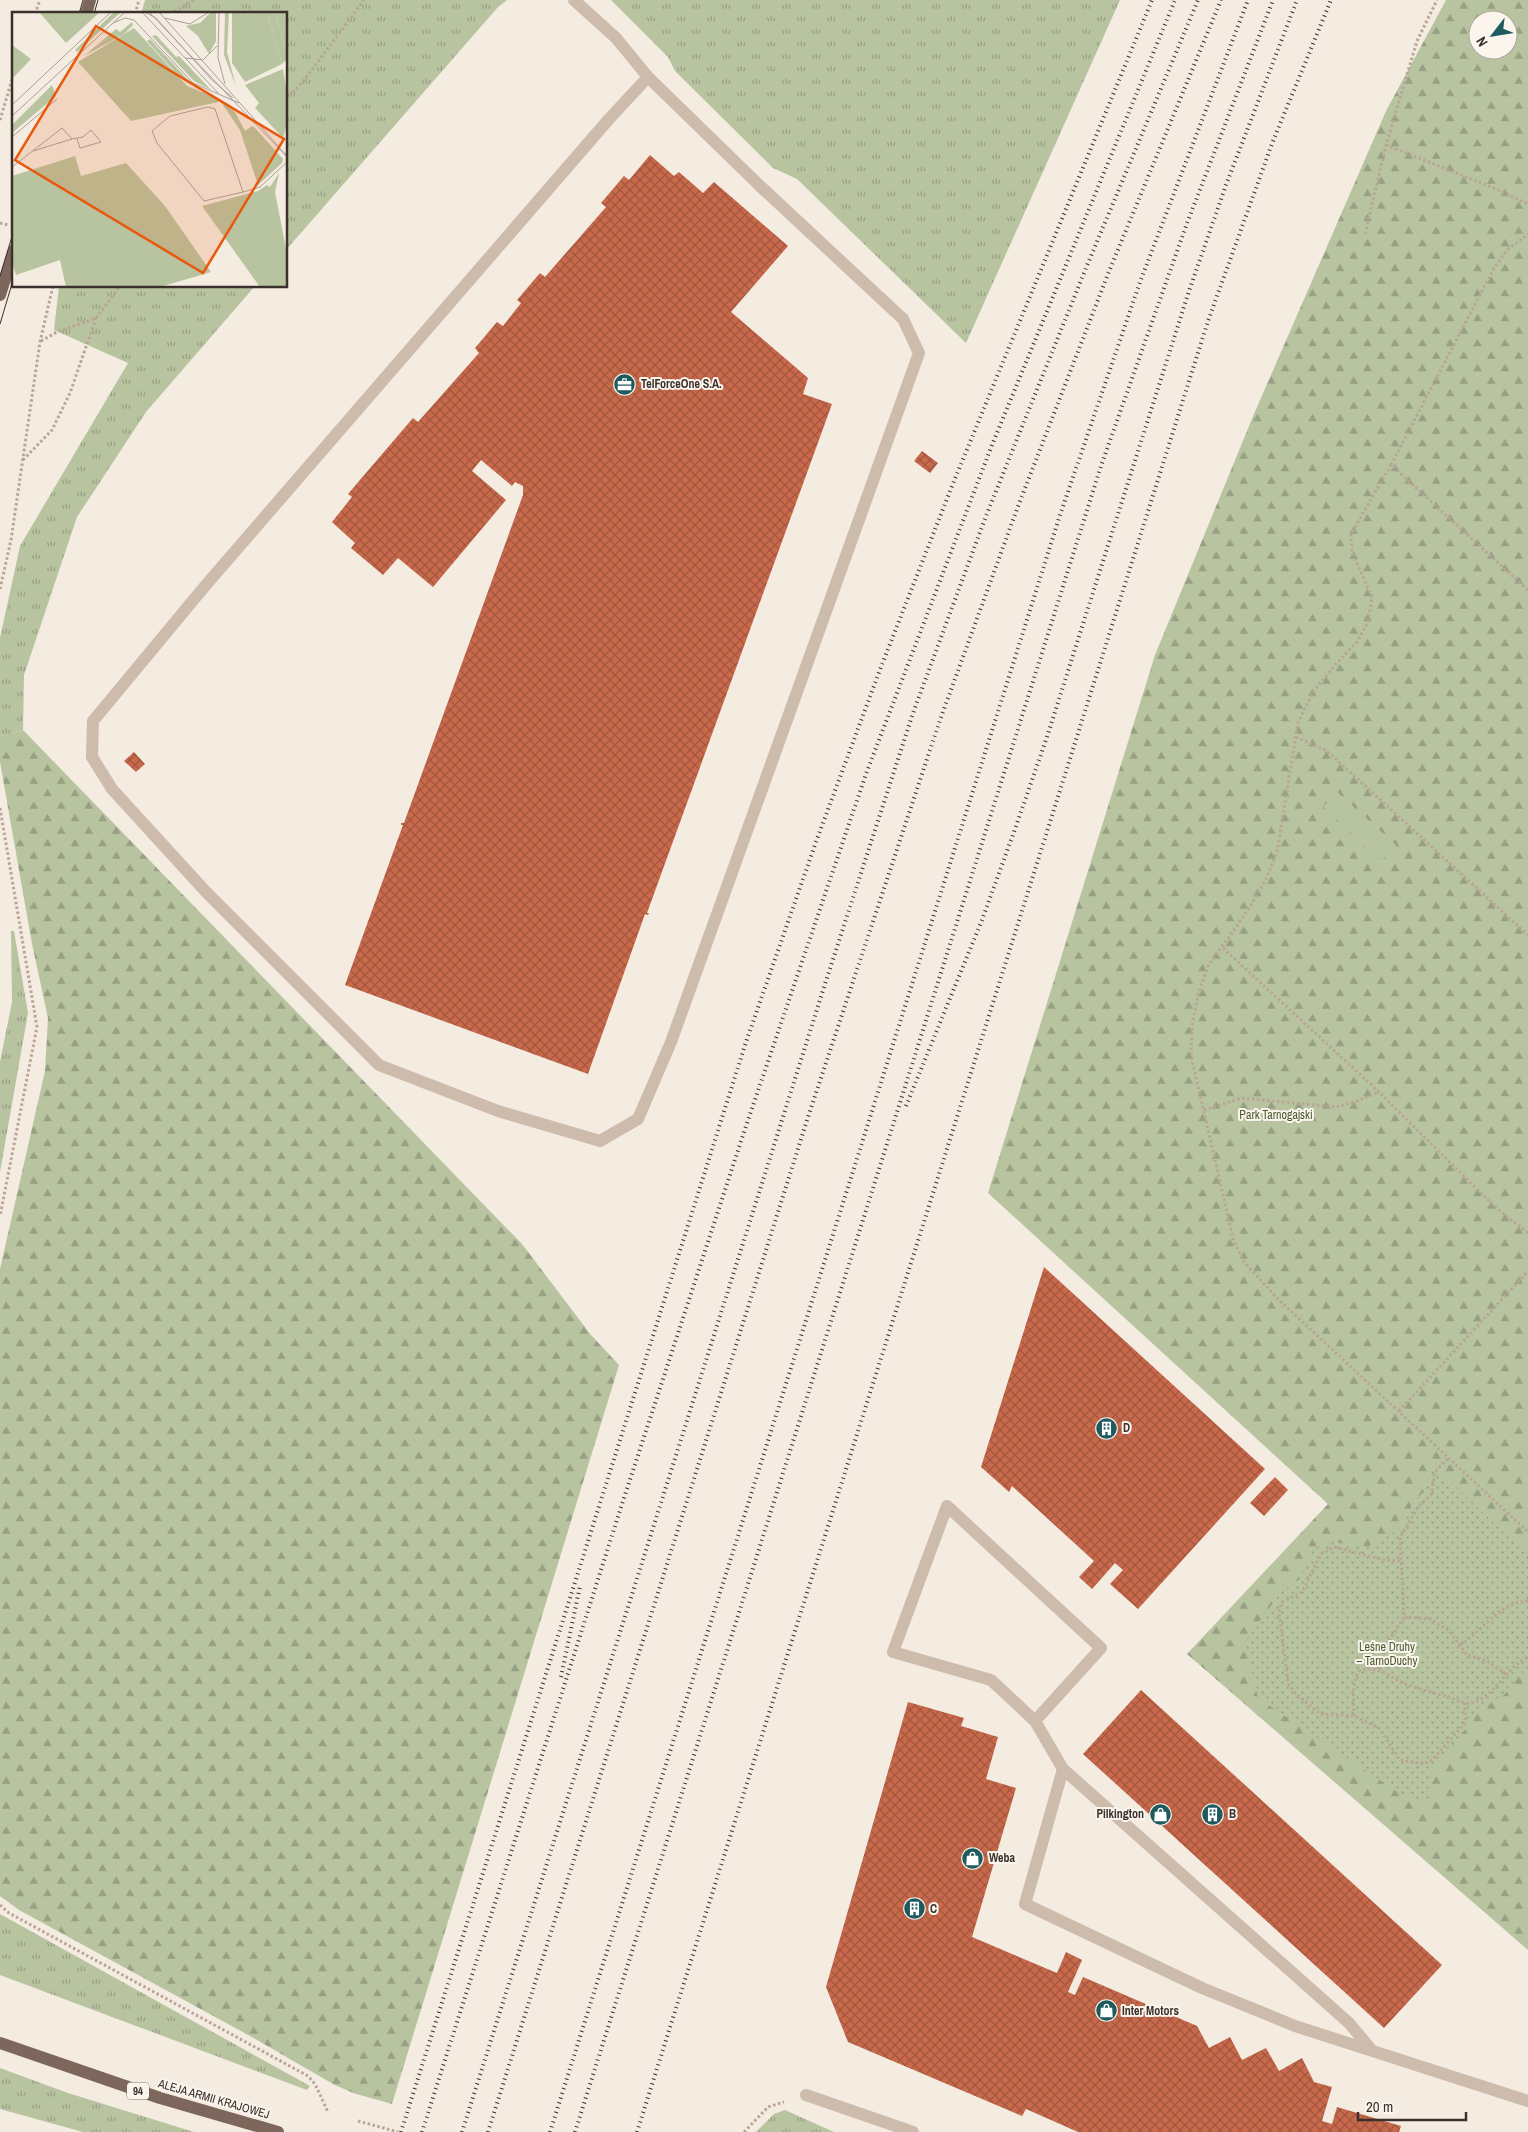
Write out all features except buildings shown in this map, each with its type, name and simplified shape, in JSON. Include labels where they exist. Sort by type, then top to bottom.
[{"type":"main road","points":[[0,295],[12,256]]},
{"type":"main road","name":"ALEJA ARMII KRAJOWEJ","points":[[0,2043],[160,2098],[278,2132]]},
{"type":"lane","points":[[574,0],[616,38],[648,77],[760,186],[903,319],[919,353],[671,1042],[638,1119],[600,1141],[498,1111],[379,1065],[207,892],[112,789],[92,757],[93,721],[205,586],[605,124],[648,77]]},
{"type":"lane","points":[[1035,1721],[1101,1648],[947,1506],[893,1652],[991,1680],[1035,1721],[1063,1769],[1349,2022],[1370,2048]]},
{"type":"lane","points":[[1063,1769],[1025,1904],[1202,1988],[1294,2026],[1370,2048],[1528,2101]]},
{"type":"lane","points":[[806,2095],[913,2132]]},
{"type":"path","points":[[36,12],[40,0]]},
{"type":"path","points":[[173,12],[194,0]]},
{"type":"path","points":[[288,98],[306,79],[364,0]]},
{"type":"path","points":[[1365,234],[1386,145],[1417,41],[1437,0]]},
{"type":"path","points":[[0,120],[12,80]]},
{"type":"path","points":[[1386,145],[1494,188],[1528,204]]},
{"type":"path","points":[[1528,234],[1507,250],[1494,268],[1391,465],[1359,516],[1351,534],[1352,552],[1372,597],[1368,622],[1357,642],[1313,692],[1298,723],[1285,814],[1277,852],[1266,880],[1223,948],[1208,966],[1198,995],[1192,1026],[1192,1056],[1233,1238],[1243,1261],[1278,1299],[1528,1532]]},
{"type":"path","points":[[0,589],[23,460],[40,342],[53,288]]},
{"type":"path","points":[[23,460],[52,430],[70,393],[96,318],[118,288]]},
{"type":"path","points":[[40,342],[57,332],[96,318]]},
{"type":"path","points":[[1391,465],[1528,590]]},
{"type":"path","points":[[1296,737],[1327,752],[1528,935]]},
{"type":"path","points":[[0,808],[37,1026],[0,1216]]},
{"type":"path","points":[[1223,948],[1379,1092],[1494,1206],[1528,1233]]},
{"type":"path","points":[[1204,1110],[1242,1098],[1336,1107],[1358,1101],[1379,1092]]},
{"type":"path","points":[[1399,1411],[1528,1271]]},
{"type":"path","points":[[1380,1669],[1385,1647],[1404,1617],[1400,1538],[1419,1506],[1431,1495],[1435,1472],[1448,1458]]},
{"type":"path","points":[[1400,1561],[1384,1560],[1334,1547],[1321,1554],[1302,1592],[1282,1602],[1278,1612],[1288,1683],[1295,1693],[1320,1714],[1354,1716],[1379,1728],[1400,1760],[1424,1764],[1432,1760],[1465,1723],[1465,1703]]},
{"type":"path","points":[[1460,1645],[1473,1637],[1504,1607],[1515,1602],[1528,1601]]},
{"type":"path","points":[[1404,1617],[1431,1618],[1449,1631],[1467,1656],[1487,1661],[1506,1674]]},
{"type":"path","points":[[1354,1716],[1352,1691],[1359,1671],[1368,1668],[1380,1669],[1409,1686],[1465,1703],[1484,1697],[1494,1689],[1506,1674],[1528,1657]]},
{"type":"path","points":[[0,1905],[9,1913],[308,2076],[315,2084],[328,2112]]},
{"type":"path","points":[[744,2132],[768,2107],[806,2095]]},
{"type":"path","points":[[358,2121],[398,2132]]},
{"type":"green space","points":[[145,0],[507,0],[498,7],[288,248],[288,12],[142,12]]},
{"type":"green space","points":[[611,0],[1120,0],[966,343],[797,179],[773,168],[675,71],[668,57]]},
{"type":"green space","name":"Park Tarnogajski","points":[[1446,0],[1528,0],[1528,1950],[1187,1654],[1328,1504],[988,1193],[1155,655],[1254,414],[1386,111]]},
{"type":"green space","points":[[59,288],[253,288],[146,412],[77,517],[24,675],[23,730],[0,736],[0,638],[20,546],[128,363],[54,330]]},
{"type":"green space","points":[[23,730],[522,1244],[591,1335],[619,1365],[392,2104],[353,2093],[333,2084],[250,2036],[19,1910],[0,1896],[0,1269],[45,1071],[48,1018],[32,944],[0,762],[0,736]]},
{"type":"green space","points":[[1337,792],[1396,845],[1381,861],[1323,807]]},
{"type":"green space","points":[[11,931],[14,931],[28,1013],[0,1172],[0,1062],[12,1002]]},
{"type":"green space","name":"Leśne Druhy – TarnoDuchy","points":[[1433,1465],[1528,1555],[1528,1671],[1521,1673],[1504,1695],[1481,1709],[1429,1776],[1430,1804],[1397,1792],[1258,1698],[1245,1641],[1281,1592],[1300,1579],[1312,1551],[1326,1541],[1367,1547],[1391,1534],[1404,1523],[1413,1503],[1424,1491]]},
{"type":"green space","points":[[0,1914],[310,2086],[307,2090],[0,1975]]},
{"type":"green space","points":[[0,2068],[68,2093],[194,2132],[83,2132],[0,2109]]},
{"type":"green space","points":[[785,2110],[834,2132],[756,2132],[774,2114]]},
{"type":"tram line","points":[[80,12],[83,0]]},
{"type":"tram line","points":[[95,12],[98,0]]},
{"type":"tram line","points":[[0,276],[12,237]]},
{"type":"tram line","points":[[0,324],[12,284]]},
{"type":"railway","points":[[401,2132],[746,1042],[817,839],[881,667],[954,481],[1152,0]]},
{"type":"railway","points":[[422,2132],[622,1504],[745,1129],[866,774],[992,445],[1175,0]]},
{"type":"railway","points":[[462,2132],[825,984],[913,713],[986,516],[1086,268],[1198,0]]},
{"type":"railway","points":[[488,2132],[808,1117],[940,720],[1017,509],[1108,274],[1221,0]]},
{"type":"railway","points":[[550,2132],[1060,515],[1140,282],[1248,0]]},
{"type":"railway","points":[[575,2132],[1101,466],[1186,226],[1273,0]]},
{"type":"railway","points":[[906,1106],[982,920],[1015,829],[1047,737],[1189,291],[1226,185],[1297,0]]},
{"type":"railway","points":[[637,2132],[1208,321],[1273,141],[1331,0]]},
{"type":"railway","points":[[561,1677],[580,1586]]},
{"type":"place","name":"TelForceOne S.A.","points":[[625,384]]},
{"type":"place","name":"D","points":[[1107,1428]]},
{"type":"place","name":"Pilkington","points":[[1160,1814]]},
{"type":"place","name":"B","points":[[1213,1814]]},
{"type":"place","name":"Weba","points":[[973,1858]]},
{"type":"place","name":"C","points":[[914,1909]]},
{"type":"place","name":"Inter Motors","points":[[1106,2011]]}]
